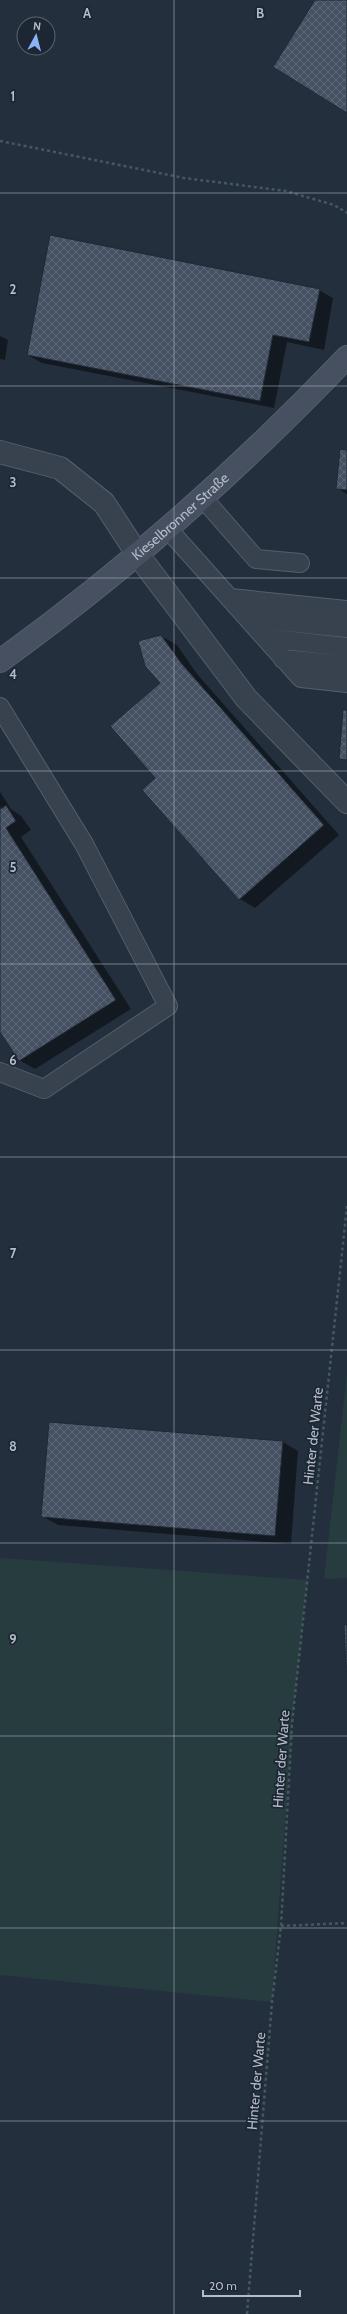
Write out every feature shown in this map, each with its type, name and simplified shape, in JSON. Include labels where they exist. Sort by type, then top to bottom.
[{"type":"street","name":"Kieselbronner Straße","points":[[0,661],[138,555],[274,430],[347,357]]},
{"type":"street","points":[[0,452],[60,468],[104,503],[138,555],[246,698],[347,802]]},
{"type":"lane","points":[[202,497],[256,559],[300,563]]},
{"type":"lane","points":[[167,528],[301,678],[347,683]]},
{"type":"lane","points":[[230,598],[347,610]]},
{"type":"lane","points":[[248,618],[347,628]]},
{"type":"lane","points":[[265,638],[347,647]]},
{"type":"lane","points":[[283,659],[347,665]]},
{"type":"lane","points":[[0,708],[84,844],[168,1006],[44,1089],[0,1072]]},
{"type":"path","points":[[0,141],[184,178],[286,191],[334,205],[347,213]]},
{"type":"path","name":"Hinter der Warte","points":[[247,2314],[272,2002],[281,1926],[292,1724],[347,1206]]},
{"type":"path","points":[[281,1926],[347,1923]]},
{"type":"green space","points":[[347,1373],[347,1578],[324,1579]]},
{"type":"green space","points":[[0,1558],[307,1580],[292,1724],[272,2002],[0,1975]]},
{"type":"building","points":[[315,0],[347,0],[347,113],[273,67]]},
{"type":"building","points":[[50,235],[320,289],[309,342],[273,335],[260,401],[27,355]]},
{"type":"building","points":[[340,449],[347,450],[347,490],[336,489]]},
{"type":"building","points":[[161,635],[182,664],[324,825],[239,900],[142,790],[155,778],[110,726],[160,683],[145,666],[138,641]]},
{"type":"building","points":[[343,710],[347,710],[347,760],[339,759]]},
{"type":"building","points":[[6,805],[16,821],[6,828],[116,1000],[19,1061],[0,1032],[0,807],[1,809]]},
{"type":"building","points":[[49,1422],[283,1441],[275,1536],[41,1517]]},
{"type":"building","points":[[344,1625],[347,1625],[347,1667],[346,1667]]}]
